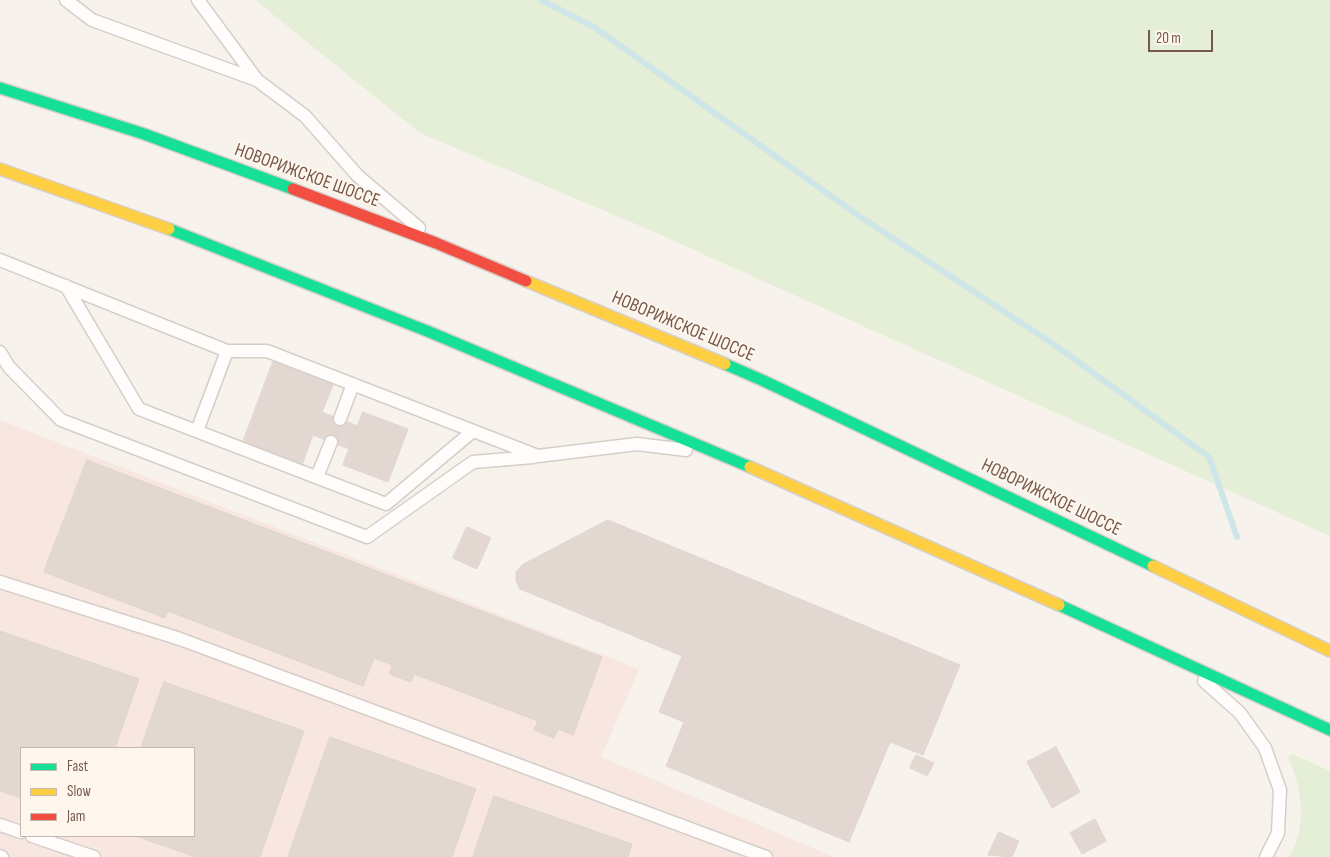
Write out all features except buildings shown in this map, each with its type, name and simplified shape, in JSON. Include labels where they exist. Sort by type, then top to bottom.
[{"type":"highway","name":"НОВОРИЖСКОЕ ШОССЕ","points":[[0,88],[144,134],[436,242],[764,381],[1330,652]]},
{"type":"highway","points":[[0,169],[133,214],[364,303],[721,454],[1177,658],[1330,730]]},
{"type":"lane","points":[[66,0],[92,20],[257,80]]},
{"type":"lane","points":[[198,0],[257,80],[305,116],[358,176],[436,242]]},
{"type":"lane","points":[[0,260],[227,351],[267,350],[538,456]]},
{"type":"lane","points":[[66,286],[139,409],[386,504],[474,432]]},
{"type":"lane","points":[[196,431],[227,351]]},
{"type":"lane","points":[[0,352],[8,367],[61,420],[367,537],[473,462],[637,444],[721,454]]},
{"type":"lane","points":[[340,419],[353,384]]},
{"type":"lane","points":[[317,478],[331,442]]},
{"type":"lane","points":[[0,582],[180,638],[766,857]]},
{"type":"lane","points":[[1177,658],[1240,713],[1265,748],[1280,790],[1278,833],[1266,857]]},
{"type":"lane","points":[[0,825],[20,832]]},
{"type":"lane","points":[[35,837],[94,857]]},
{"type":"shaded area","points":[[0,420],[639,669],[601,757],[834,857],[0,857]]},
{"type":"green space","points":[[255,0],[1330,0],[1330,536],[643,227],[420,133]]},
{"type":"green space","points":[[1292,754],[1330,771],[1330,857],[1289,857],[1299,833],[1301,820],[1297,781],[1288,757]]},
{"type":"waterway","points":[[541,0],[594,27],[862,218],[1055,345],[1209,457],[1237,537]]},
{"type":"traffic: fast","points":[[0,88],[144,134],[293,189]]},
{"type":"traffic: fast","points":[[169,229],[432,333],[750,467]]},
{"type":"traffic: fast","points":[[725,364],[1153,566]]},
{"type":"traffic: fast","points":[[1059,605],[1330,730]]},
{"type":"traffic: slow","points":[[0,169],[169,229]]},
{"type":"traffic: slow","points":[[526,281],[725,364]]},
{"type":"traffic: slow","points":[[750,467],[1059,605]]},
{"type":"traffic: slow","points":[[1153,566],[1330,651]]},
{"type":"traffic: jam","points":[[293,189],[436,243],[526,281]]}]
